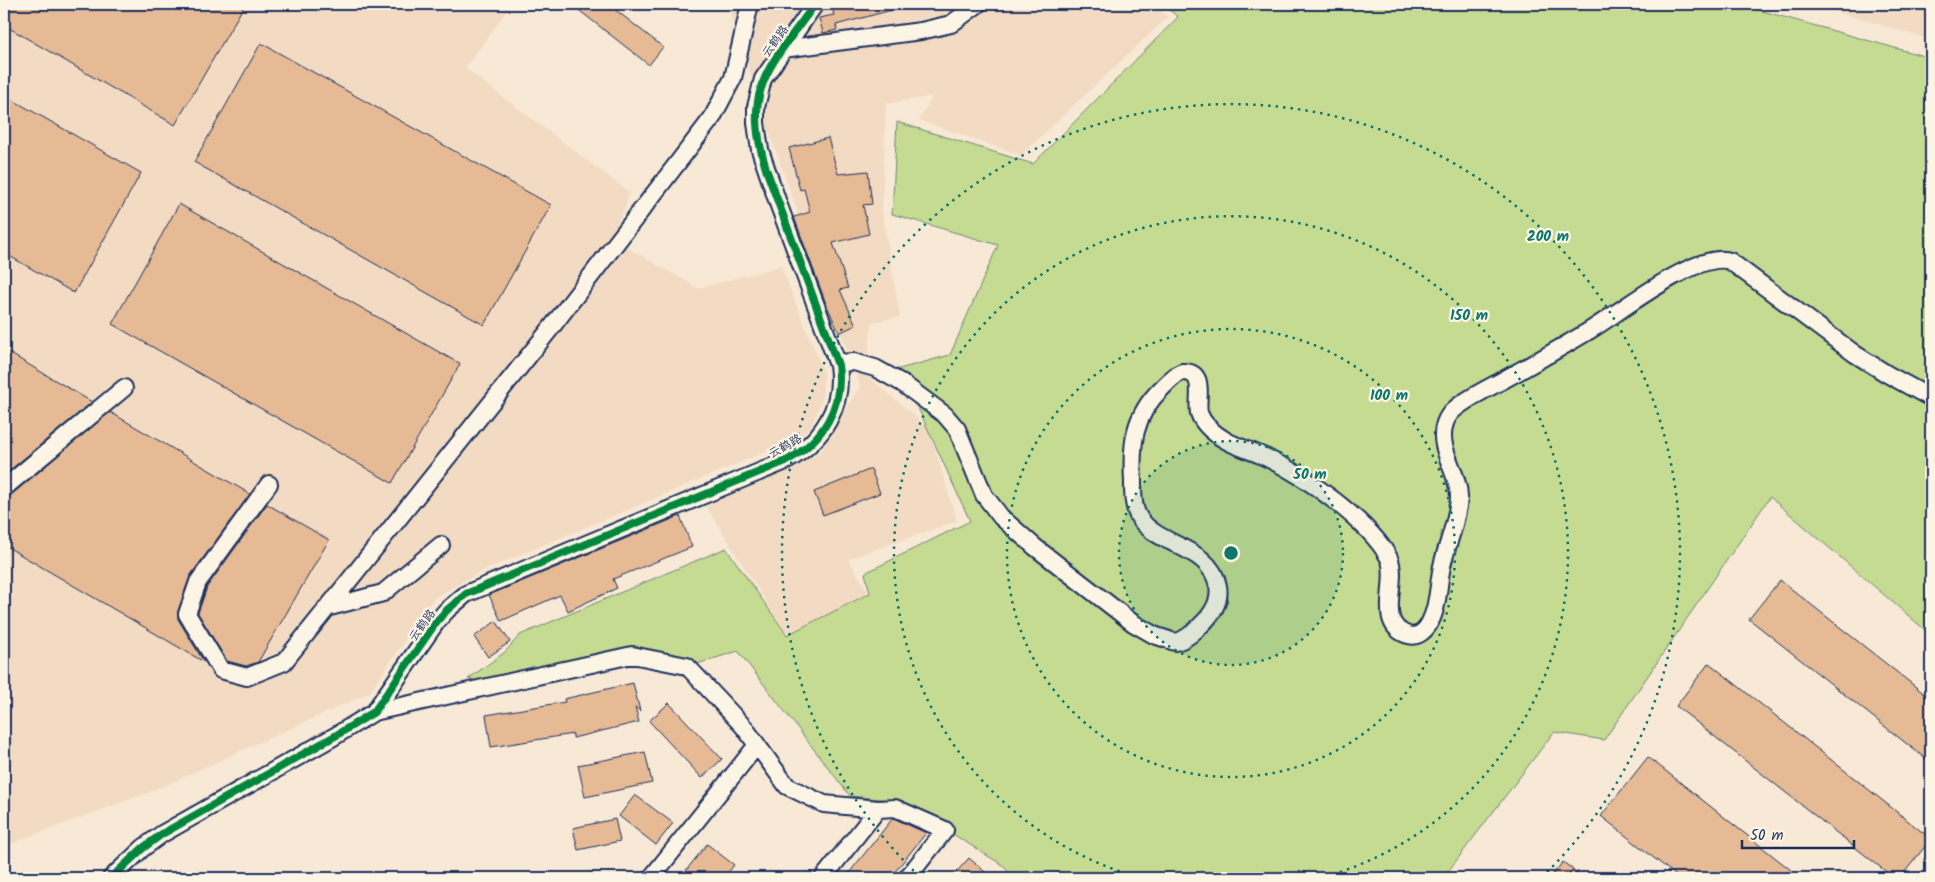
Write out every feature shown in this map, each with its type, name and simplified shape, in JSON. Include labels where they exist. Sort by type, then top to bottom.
[{"type":"street","points":[[269,484],[198,582],[187,614],[222,670],[247,677],[284,662],[551,328],[712,118],[734,78],[750,4]]},
{"type":"street","name":"云鹤路","points":[[374,712],[437,622],[447,610],[466,594],[788,460],[805,450],[815,441],[830,418],[839,390],[837,363],[760,150],[756,124],[760,88],[768,69],[815,4]]},
{"type":"street","points":[[783,49],[921,31],[951,24],[978,4]]},
{"type":"street","points":[[837,363],[854,362],[875,368],[902,383],[945,415],[957,429],[984,495],[1008,524],[1134,623],[1154,635],[1175,642],[1179,642],[1191,634],[1212,613],[1218,600],[1218,585],[1211,570],[1199,558],[1152,530],[1140,519],[1135,508],[1132,468],[1134,436],[1142,412],[1151,398],[1182,372],[1190,372],[1196,377],[1200,389],[1200,414],[1214,433],[1232,444],[1267,458],[1296,474],[1354,518],[1381,545],[1390,561],[1393,574],[1389,608],[1391,619],[1399,630],[1412,635],[1420,634],[1426,628],[1434,613],[1442,566],[1458,502],[1457,485],[1443,436],[1444,424],[1450,413],[1467,400],[1572,341],[1682,272],[1722,260],[1730,261],[1855,354],[1931,398]]},
{"type":"street","points":[[4,488],[124,388]]},
{"type":"street","points":[[326,608],[383,593],[441,545]]},
{"type":"street","points":[[111,878],[143,848],[169,829],[335,736],[374,712],[632,655],[687,666],[744,727],[787,786],[824,804],[878,809],[895,808],[945,830],[907,878]]},
{"type":"street","points":[[651,878],[757,745]]},
{"type":"street","points":[[823,878],[878,809]]},
{"type":"shaded area","points":[[4,4],[512,4],[465,68],[630,193],[612,239],[698,288],[781,266],[824,373],[822,401],[810,428],[796,439],[482,571],[434,598],[369,693],[150,792],[4,846]]},
{"type":"shaded area","points":[[728,4],[1151,4],[1168,17],[1021,155],[919,120],[933,96],[886,104],[882,212],[900,317],[872,322],[866,375],[928,427],[957,521],[848,559],[869,593],[787,635],[706,506],[820,453],[860,386],[768,129]]},
{"type":"shaded area","points":[[1809,4],[1931,4],[1931,40],[1814,5]]},
{"type":"green space","points":[[1162,4],[1737,4],[1931,58],[1931,635],[1770,497],[1604,740],[1554,732],[1443,878],[1012,878],[1004,866],[900,801],[850,796],[738,651],[697,664],[633,648],[480,681],[468,679],[505,652],[520,635],[726,548],[787,635],[870,593],[865,573],[970,521],[919,410],[888,372],[950,355],[998,245],[892,214],[897,122],[1033,164],[1178,17]]},
{"type":"building","points":[[4,4],[245,4],[175,125],[4,25]]},
{"type":"building","points":[[571,4],[608,4],[663,47],[649,65]]},
{"type":"building","points":[[903,4],[903,7],[836,25],[837,30],[823,33],[819,18],[834,15],[831,5]]},
{"type":"building","points":[[261,43],[551,205],[484,325],[194,162]]},
{"type":"building","points":[[4,95],[141,173],[74,293],[4,253]]},
{"type":"building","points":[[828,138],[838,174],[868,171],[872,204],[863,205],[869,234],[833,243],[848,288],[840,290],[856,325],[839,333],[794,217],[810,212],[804,189],[800,190],[789,148]]},
{"type":"building","points":[[179,204],[460,364],[392,483],[112,324]]},
{"type":"building","points":[[4,350],[92,402],[4,475]]},
{"type":"building","points":[[110,412],[250,494],[190,576],[178,611],[178,619],[204,662],[4,545],[4,498],[10,496]]},
{"type":"building","points":[[871,469],[880,493],[823,515],[814,492]]},
{"type":"building","points":[[267,504],[329,540],[258,662],[246,666],[227,661],[198,613],[207,587]]},
{"type":"building","points":[[680,516],[692,547],[613,579],[617,588],[568,611],[560,595],[501,621],[489,595]]},
{"type":"building","points":[[1780,580],[1931,699],[1931,763],[1749,619]]},
{"type":"building","points":[[496,621],[510,642],[488,657],[474,637]]},
{"type":"building","points":[[1709,663],[1931,839],[1900,878],[1894,878],[1676,706]]},
{"type":"building","points":[[633,683],[640,711],[635,707],[639,722],[573,738],[573,734],[491,747],[486,715],[565,702],[564,699]]},
{"type":"building","points":[[669,703],[722,759],[702,778],[649,721]]},
{"type":"building","points":[[645,752],[652,783],[585,797],[578,765]]},
{"type":"building","points":[[1648,757],[1801,878],[1679,878],[1601,816]]},
{"type":"building","points":[[635,795],[673,823],[656,845],[619,816]]},
{"type":"building","points":[[893,818],[926,833],[890,878],[845,878]]},
{"type":"building","points":[[615,819],[620,841],[578,850],[573,828]]},
{"type":"building","points":[[707,844],[734,865],[724,878],[680,878]]},
{"type":"building","points":[[969,858],[992,878],[951,878]]},
{"type":"building","points":[[1563,862],[1584,878],[1550,878]]},
{"type":"cycle path","points":[[111,878],[143,848],[162,834],[374,712],[437,621],[466,594],[788,460],[800,452],[821,432],[834,408],[838,394],[838,365],[766,169],[759,141],[757,117],[759,97],[764,79],[773,62],[815,4]]}]
